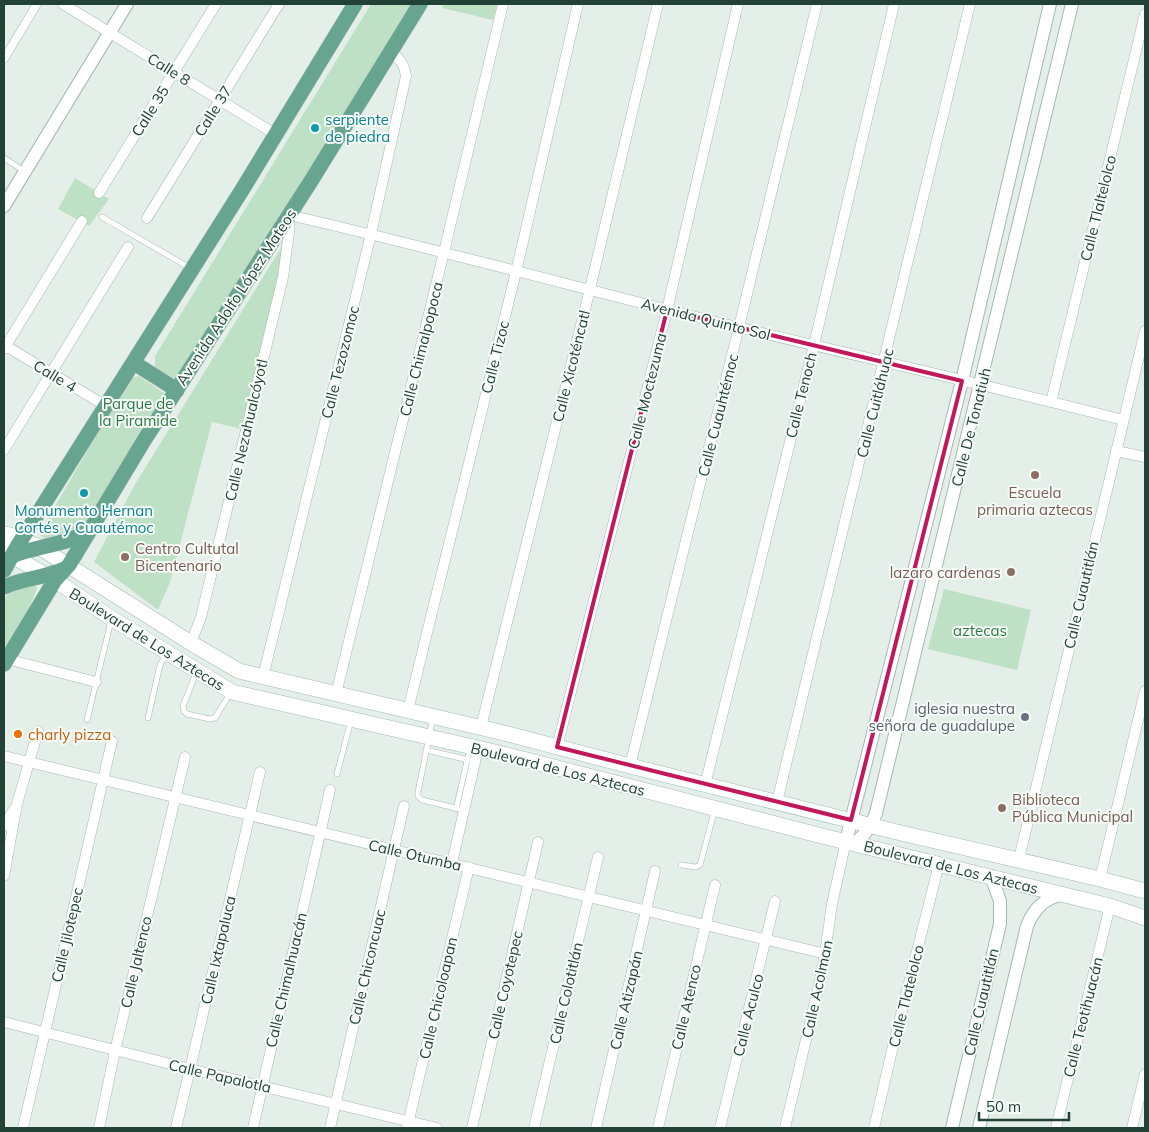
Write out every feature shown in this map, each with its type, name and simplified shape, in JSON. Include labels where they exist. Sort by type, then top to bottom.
[{"type":"main road","points":[[4,570],[8,551],[21,539],[134,363],[355,4]]},
{"type":"main road","name":"Avenida Adolfo López Mateos","points":[[5,661],[51,578],[69,565],[176,390],[289,215],[420,4]]},
{"type":"main road","points":[[134,363],[176,390]]},
{"type":"main road","points":[[8,551],[65,542],[92,527]]},
{"type":"main road","name":"Boulevard de Los Aztecas","points":[[4,534],[39,547],[230,667],[264,677],[482,727],[705,785],[1145,891]]},
{"type":"main road","name":"Boulevard de Los Aztecas","points":[[8,551],[111,618],[232,692],[351,720],[427,744],[473,754],[499,754],[849,844],[991,876],[1110,906],[1145,918]]},
{"type":"main road","points":[[4,587],[18,581],[51,578]]},
{"type":"main road","points":[[499,754],[504,733]]},
{"type":"street","points":[[4,58],[37,4]]},
{"type":"street","name":"Calle 8","points":[[64,4],[275,134]]},
{"type":"street","points":[[4,206],[128,4]]},
{"type":"street","name":"Calle 35","points":[[99,193],[216,4]]},
{"type":"street","name":"Calle 37","points":[[147,218],[279,4]]},
{"type":"street","name":"Calle Chimalpopoca","points":[[336,694],[503,4]]},
{"type":"street","name":"Calle Tizoc","points":[[408,710],[516,272],[578,4]]},
{"type":"street","name":"Calle Xicoténcatl","points":[[482,727],[590,290],[658,4]]},
{"type":"street","name":"Calle Moctezuma","points":[[557,747],[667,310],[738,4]]},
{"type":"street","name":"Calle Cuauhtémoc","points":[[630,766],[740,328],[817,4]]},
{"type":"street","name":"Calle Tenoch","points":[[705,785],[814,345],[894,4]]},
{"type":"street","name":"Calle Cuitláhuac","points":[[777,802],[970,4]]},
{"type":"street","name":"Calle De Tonatiuh","points":[[849,844],[850,820],[962,381],[1050,4]]},
{"type":"street","name":"Calle De Tonatiuh","points":[[849,844],[866,833],[876,813],[981,386],[1072,4]]},
{"type":"street","name":"Calle Tlaltelolco","points":[[1051,402],[1145,14]]},
{"type":"street","name":"Calle Tezozomoc","points":[[264,677],[371,234],[406,76],[402,61],[391,51]]},
{"type":"street","name":"Avenida Quinto Sol","points":[[289,215],[444,252],[740,328],[1123,420]]},
{"type":"street","name":"Calle Nezahualcóyotl","points":[[191,643],[201,617],[283,277],[289,232],[289,215]]},
{"type":"street","points":[[4,347],[82,221]]},
{"type":"street","points":[[4,450],[128,247]]},
{"type":"street","name":"Calle Cuautitlán","points":[[1019,860],[1145,332]]},
{"type":"street","name":"Calle 4","points":[[4,347],[106,406]]},
{"type":"street","points":[[1116,451],[1145,457]]},
{"type":"street","points":[[5,661],[96,682]]},
{"type":"street","points":[[1100,879],[1145,691]]},
{"type":"street","points":[[4,876],[17,804],[38,731]]},
{"type":"street","name":"Calle Jilotepec","points":[[23,1128],[112,741]]},
{"type":"street","points":[[452,863],[460,810],[473,754]]},
{"type":"street","name":"Calle Otumba","points":[[4,756],[826,954]]},
{"type":"street","name":"Calle Jaltenco","points":[[98,1128],[185,757]]},
{"type":"street","name":"Calle Ixtapaluca","points":[[176,1128],[260,772]]},
{"type":"street","name":"Calle Chimalhuacán","points":[[252,1128],[330,790]]},
{"type":"street","points":[[4,826],[17,804]]},
{"type":"street","name":"Calle Chiconcuac","points":[[330,1128],[404,806]]},
{"type":"street","name":"Calle Coyotepec","points":[[472,1128],[538,842]]},
{"type":"street","name":"Calle Acolman","points":[[785,1128],[826,954],[832,904],[849,844]]},
{"type":"street","name":"Calle Colotitlán","points":[[534,1128],[598,857]]},
{"type":"street","name":"Calle Tlatelolco","points":[[874,1128],[939,864]]},
{"type":"street","name":"Calle Chicoloapan","points":[[407,1125],[469,867]]},
{"type":"street","name":"Calle Atizapán","points":[[596,1128],[655,871]]},
{"type":"street","name":"Calle Cuautitlán","points":[[952,1128],[1000,924],[1000,901],[991,876]]},
{"type":"street","name":"Calle Atenco","points":[[658,1128],[715,885]]},
{"type":"street","name":"Calle Cuautitlán","points":[[979,1128],[1027,926],[1032,913],[1039,906],[1052,897],[1061,895]]},
{"type":"street","name":"Calle Aculco","points":[[720,1128],[775,901]]},
{"type":"street","name":"Calle Teotihuacán","points":[[1056,1128],[1110,906]]},
{"type":"street","name":"Calle Papalotla","points":[[4,1022],[44,1034],[336,1103],[407,1125],[437,1128]]},
{"type":"street","points":[[1132,1128],[1145,1074]]},
{"type":"lane","points":[[4,158],[24,172]]},
{"type":"lane","points":[[102,217],[192,270]]},
{"type":"lane","points":[[87,720],[111,618]]},
{"type":"lane","points":[[148,718],[160,665],[168,653]]},
{"type":"lane","points":[[197,671],[183,706],[185,712],[210,719],[215,718],[232,692]]},
{"type":"lane","points":[[433,716],[418,796],[422,800],[460,810]]},
{"type":"lane","points":[[337,774],[351,720]]},
{"type":"lane","points":[[681,865],[696,867],[700,865],[715,809]]},
{"type":"highlighted area","points":[[667,310],[962,381],[851,820],[557,747]]},
{"type":"green space","points":[[371,4],[412,4],[183,373],[174,378],[164,374],[155,367],[155,356]]},
{"type":"green space","points":[[444,4],[497,4],[493,20],[442,8]]},
{"type":"green space","points":[[75,178],[109,199],[89,226],[58,209]]},
{"type":"green space","points":[[281,248],[288,248],[242,429],[212,422],[170,582],[158,610],[94,562],[134,486]]},
{"type":"green space","name":"Parque de la Piramide","points":[[139,376],[165,394],[89,530],[51,543],[39,534],[127,382],[133,377]]},
{"type":"green space","points":[[33,582],[37,588],[24,621],[4,656],[4,599],[10,592]]},
{"type":"green space","name":"aztecas","points":[[944,589],[1031,610],[1017,670],[928,649]]},
{"type":"place","name":"serpiente de piedra","points":[[315,128]]},
{"type":"place","name":"Escuela primaria aztecas","points":[[1035,475]]},
{"type":"place","name":"Monumento Hernan Cortés y Cuautémoc","points":[[84,493]]},
{"type":"place","name":"Centro Cultutal Bicentenario","points":[[125,557]]},
{"type":"place","name":"lazaro cardenas","points":[[1011,572]]},
{"type":"place","name":"iglesia nuestra señora de guadalupe","points":[[1025,717]]},
{"type":"place","name":"charly pizza","points":[[18,734]]},
{"type":"place","name":"Biblioteca Pública Municipal","points":[[1002,808]]}]
